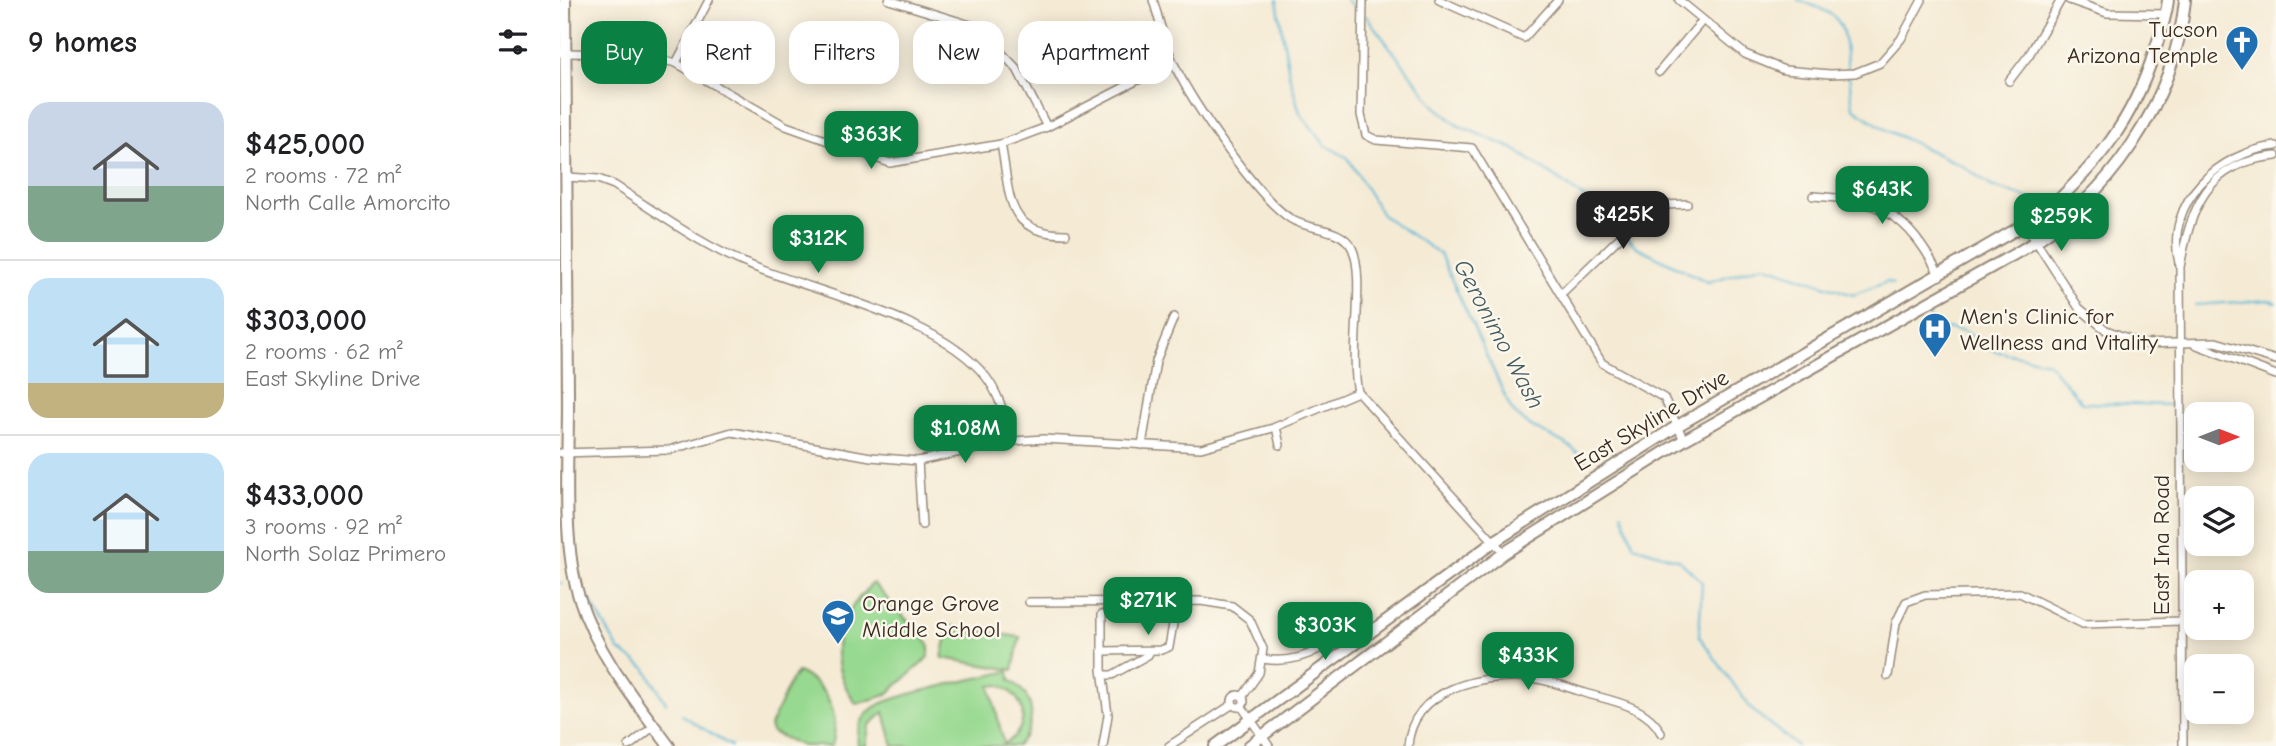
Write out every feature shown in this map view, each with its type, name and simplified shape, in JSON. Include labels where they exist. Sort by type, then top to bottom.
[{"type":"main road","points":[[565,0],[563,53],[567,177],[563,219],[564,452],[570,540],[579,596],[595,638],[615,672],[669,746]]},
{"type":"main road","points":[[2166,14],[2168,0]]},
{"type":"main road","name":"East Skyline Drive","points":[[1250,746],[1266,741],[1504,553],[1684,440],[2037,242],[2068,218],[2132,147],[2150,115],[2167,74],[2183,20],[2185,0]]},
{"type":"main road","name":"East Skyline Drive","points":[[1215,746],[1495,541],[1679,425],[1940,276],[2046,212],[2084,175],[2112,142],[2143,87],[2166,14]]},
{"type":"street","points":[[676,63],[709,0]]},
{"type":"street","points":[[889,0],[977,27],[1017,69],[1047,127]]},
{"type":"street","points":[[1153,0],[1160,21]]},
{"type":"street","points":[[1363,0],[1361,115],[1366,135],[1376,139],[1472,148],[1602,363],[1664,398],[1684,440]]},
{"type":"street","points":[[1439,0],[1524,38],[1558,0]]},
{"type":"street","points":[[1679,0],[1745,54],[1768,66],[1830,74],[1855,73],[1880,63],[1900,39],[1922,0]]},
{"type":"street","points":[[2009,82],[2029,55],[2061,0]]},
{"type":"street","points":[[2069,0],[2107,13],[2166,14]]},
{"type":"street","points":[[1659,72],[1703,20]]},
{"type":"street","points":[[563,53],[639,54],[676,63],[786,126],[890,163],[1001,144],[1047,127],[1130,84]]},
{"type":"street","points":[[1173,62],[1212,127],[1261,190],[1291,220],[1336,233],[1352,247],[1357,274],[1353,370],[1358,392],[1504,553]]},
{"type":"street","points":[[1001,144],[1013,205],[1022,222],[1039,233],[1066,234]]},
{"type":"street","points":[[2180,267],[2176,248],[2179,221],[2197,187],[2224,162],[2251,150],[2276,146]]},
{"type":"street","points":[[2180,267],[2195,208],[2212,183],[2241,163],[2276,156]]},
{"type":"street","points":[[567,177],[598,179],[614,185],[701,242],[750,266],[912,324],[947,343],[987,378],[1013,441]]},
{"type":"street","points":[[1813,196],[1853,198],[1878,206],[1903,224],[1922,243],[1940,276]]},
{"type":"street","points":[[1561,294],[1648,210],[1665,205],[1687,204]]},
{"type":"street","points":[[2026,226],[2079,308],[2091,321],[2122,338],[2143,344],[2197,345],[2276,375]]},
{"type":"street","name":"East Ina Road","points":[[2180,267],[2183,746]]},
{"type":"street","points":[[1142,445],[1156,361],[1174,317]]},
{"type":"street","points":[[2197,345],[2207,341],[2228,344],[2276,360]]},
{"type":"street","points":[[564,452],[669,450],[732,432],[747,432],[871,457],[918,461],[1013,441],[1044,439],[1200,448],[1276,427],[1358,392]]},
{"type":"street","points":[[1276,427],[1280,445]]},
{"type":"street","points":[[918,461],[922,525]]},
{"type":"street","points":[[1888,677],[1896,622],[1906,602],[1926,595],[2020,593],[2083,624],[2182,621]]},
{"type":"street","points":[[1102,651],[1150,651],[1170,647],[1178,601]]},
{"type":"street","points":[[1029,602],[1178,601],[1220,603],[1241,610],[1260,636],[1263,659],[1259,673],[1243,696],[1245,702],[1168,746]]},
{"type":"street","points":[[1263,659],[1289,662],[1311,654],[1350,626],[1361,609]]},
{"type":"street","points":[[1102,614],[1102,651],[1108,715],[1103,746]]},
{"type":"street","points":[[1105,675],[1112,675],[1148,655],[1150,651]]},
{"type":"street","points":[[1408,746],[1409,734],[1417,717],[1432,700],[1451,688],[1512,677],[1533,678],[1630,707],[1648,716],[1661,733]]},
{"type":"street","points":[[1237,706],[1266,741]]},
{"type":"street","points":[[629,746],[654,726]]},
{"type":"green space","points":[[873,583],[929,644],[929,657],[886,695],[856,704],[840,671],[838,640],[849,611]]},
{"type":"green space","points":[[949,626],[1020,637],[1013,670],[942,658]]},
{"type":"green space","points":[[1009,671],[1010,680],[1025,694],[1031,711],[1028,729],[1017,746],[893,746],[884,712],[869,726],[866,746],[858,746],[860,725],[873,708],[918,692]],"holes":[[[998,685],[1008,690],[1020,704],[1022,721],[1013,738],[1004,744],[990,686]]]},
{"type":"green space","points":[[798,672],[817,685],[830,702],[835,723],[832,746],[802,746],[772,732],[770,726],[791,680]]},
{"type":"waterway","name":"Geronimo Wash","points":[[1277,0],[1289,74],[1300,113],[1325,145],[1348,158],[1382,215],[1440,254],[1511,409],[1529,425],[1570,447],[1587,463]]},
{"type":"waterway","points":[[1346,0],[1359,11]]},
{"type":"waterway","points":[[1798,0],[1826,11],[1839,23],[1845,41],[1848,70]]},
{"type":"waterway","points":[[1366,16],[1435,106],[1457,125],[1514,149],[1582,196],[1622,233]]},
{"type":"waterway","points":[[1849,75],[1853,108],[1886,130],[1963,166],[1991,186],[2037,201]]},
{"type":"waterway","points":[[1626,237],[1637,247],[1708,282],[1764,265],[1853,295],[1887,282],[1893,284]]},
{"type":"waterway","points":[[2195,305],[2269,300],[2276,303]]},
{"type":"waterway","points":[[1929,318],[1940,327],[1964,331],[1994,351],[2048,362],[2082,403],[2176,405]]},
{"type":"waterway","name":"Geronimo Wash","points":[[1622,513],[1634,546],[1679,560],[1702,582],[1699,636],[1752,710],[1797,746]]},
{"type":"waterway","points":[[589,599],[619,650],[645,668],[666,703]]},
{"type":"waterway","points":[[682,715],[731,746]]},
{"type":"place","name":"Tucson Arizona Temple","points":[[2242,72]]},
{"type":"place","name":"Men's Clinic for Wellness and Vitality","points":[[1935,359]]},
{"type":"place","name":"Orange Grove Middle School","points":[[838,646]]}]
